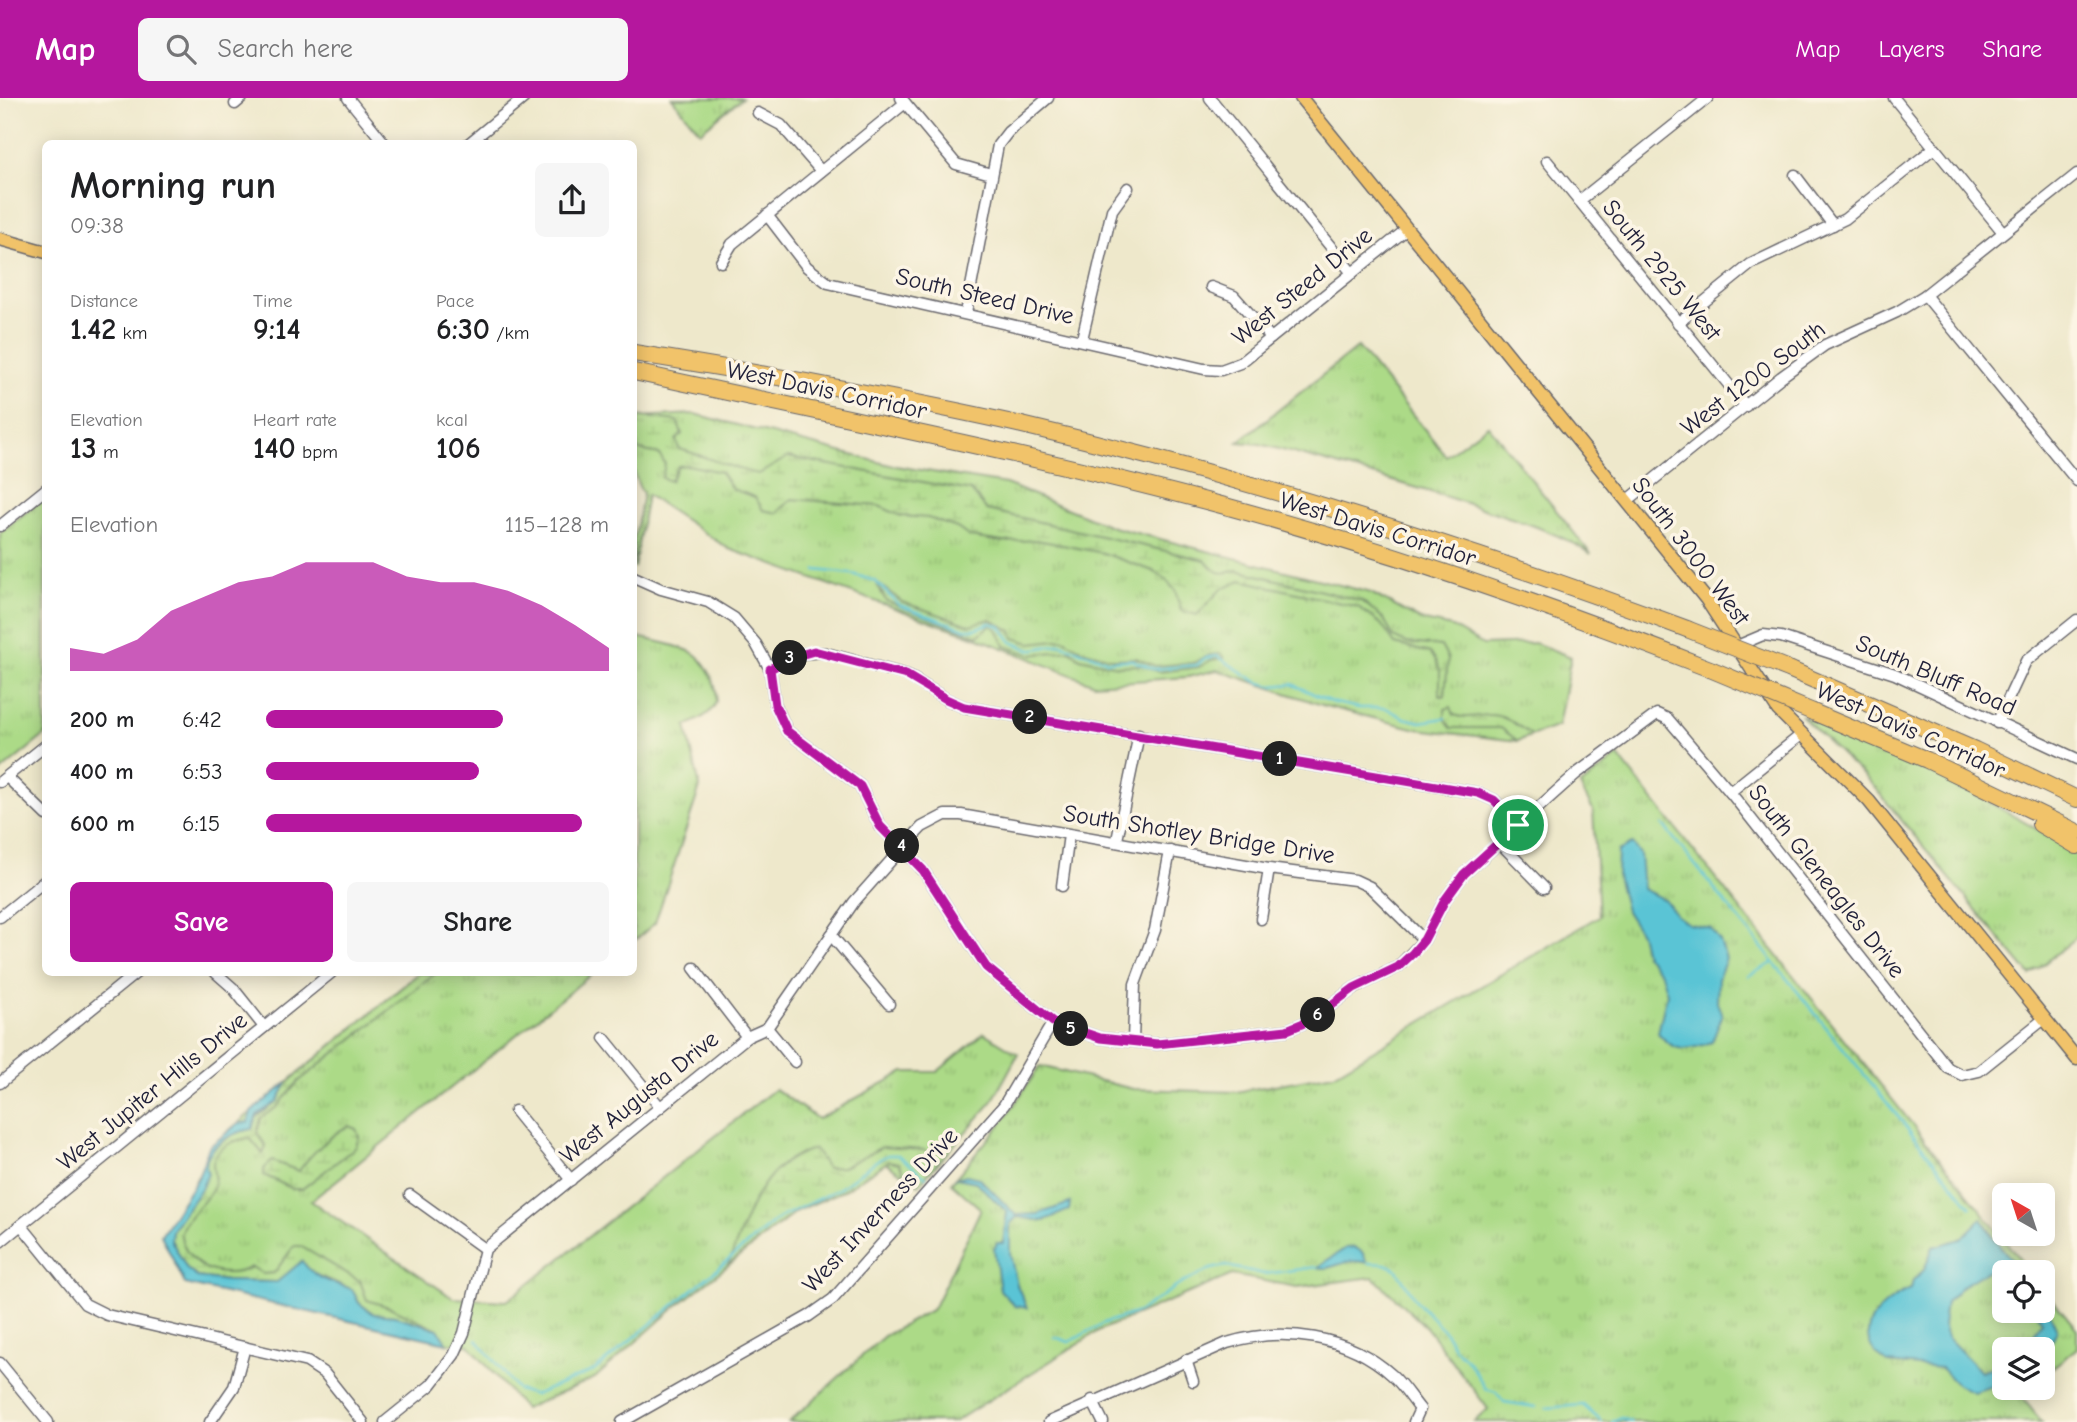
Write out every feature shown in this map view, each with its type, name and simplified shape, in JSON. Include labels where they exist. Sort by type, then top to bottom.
[{"type":"highway","name":"West Davis Corridor","points":[[637,353],[967,413],[1201,470],[1424,536],[1687,629],[1791,670],[1998,761],[2077,799]]},
{"type":"highway","name":"West Davis Corridor","points":[[637,373],[1041,460],[1293,525],[1486,587],[1710,669],[1980,785],[2077,831]]},
{"type":"highway","points":[[1998,761],[2034,773],[2077,793]]},
{"type":"highway","points":[[1980,785],[2077,846]]},
{"type":"main road","name":"South 3000 West","points":[[1301,98],[1706,598],[1764,692],[1801,735],[1862,793],[2077,1059]]},
{"type":"main road","points":[[0,239],[42,251]]},
{"type":"street","points":[[348,98],[382,140]]},
{"type":"street","points":[[473,140],[524,98]]},
{"type":"street","points":[[966,313],[991,173],[1002,138],[1048,98]]},
{"type":"street","points":[[1210,98],[1352,273]]},
{"type":"street","points":[[1580,201],[1709,98]]},
{"type":"street","points":[[1894,98],[2002,231]]},
{"type":"street","points":[[721,262],[732,244],[903,100],[956,164],[991,173]]},
{"type":"street","points":[[758,113],[781,125],[821,170]]},
{"type":"street","points":[[1678,323],[1751,264],[1845,219],[1934,148]]},
{"type":"street","name":"South 2925 West","points":[[1547,161],[1746,406]]},
{"type":"street","name":"West 1200 South","points":[[1627,501],[1825,345],[1898,312],[1925,295],[2002,231],[2077,174]]},
{"type":"street","points":[[1795,176],[1833,225]]},
{"type":"street","points":[[1082,339],[1112,210],[1128,188]]},
{"type":"street","name":"South Steed Drive","points":[[767,215],[807,267],[828,283],[1204,369],[1221,370]]},
{"type":"street","name":"West Steed Drive","points":[[1221,370],[1240,363],[1407,229]]},
{"type":"street","points":[[1211,287],[1234,296],[1270,338]]},
{"type":"street","points":[[1925,295],[2077,481]]},
{"type":"street","points":[[0,526],[42,492]]},
{"type":"street","points":[[637,578],[661,589],[708,602],[734,618],[756,644],[770,669],[775,705],[787,731],[860,786],[880,826],[923,870],[986,967],[1053,1022],[1100,1038],[1157,1044],[1287,1030],[1311,1020],[1354,988],[1398,967],[1424,940],[1445,900],[1464,874],[1518,825],[1494,800],[1478,793],[1139,734],[964,707],[906,675],[826,653],[814,651],[790,658],[770,669]]},
{"type":"street","points":[[1997,723],[2026,661],[2077,620]]},
{"type":"street","name":"South Bluff Road","points":[[1737,646],[1763,635],[1781,636],[1895,674],[2077,759]]},
{"type":"street","name":"South Gleneagles Drive","points":[[1518,825],[1576,774],[1657,714],[1668,719],[1730,792],[1948,1068],[1962,1075],[1979,1071],[2044,1019]]},
{"type":"street","points":[[1117,840],[1139,734]]},
{"type":"street","points":[[1730,792],[1801,735]]},
{"type":"street","points":[[42,748],[3,779],[42,812]]},
{"type":"street","name":"South Shotley Bridge Drive","points":[[902,847],[922,827],[945,815],[961,815],[1069,835],[1117,840],[1269,869],[1355,880],[1370,887],[1424,940]]},
{"type":"street","points":[[1062,886],[1069,835]]},
{"type":"street","points":[[1500,843],[1544,888]]},
{"type":"street","points":[[795,1062],[767,1028],[831,935],[902,847]]},
{"type":"street","points":[[1133,1041],[1135,984],[1156,930],[1170,851]]},
{"type":"street","points":[[1261,919],[1269,869]]},
{"type":"street","points":[[0,917],[42,883]]},
{"type":"street","points":[[831,935],[888,1003]]},
{"type":"street","points":[[694,968],[747,1037]]},
{"type":"street","points":[[0,1083],[132,976]]},
{"type":"street","points":[[219,976],[233,988],[264,1027]]},
{"type":"street","name":"West Jupiter Hills Drive","points":[[0,1242],[327,976]]},
{"type":"street","name":"West Inverness Drive","points":[[622,1422],[809,1316],[833,1298],[1004,1105],[1053,1022]]},
{"type":"street","name":"West Augusta Drive","points":[[485,1249],[747,1037],[767,1028]]},
{"type":"street","points":[[604,1038],[660,1107]]},
{"type":"street","points":[[515,1111],[571,1180]]},
{"type":"street","points":[[385,1422],[431,1385],[454,1355],[464,1333],[485,1249],[410,1195]]},
{"type":"street","points":[[21,1225],[85,1304],[107,1315],[307,1362],[325,1374],[363,1422]]},
{"type":"street","points":[[1049,1422],[1092,1400],[1252,1335],[1295,1333],[1352,1349],[1375,1362],[1394,1377],[1420,1409],[1415,1422]]},
{"type":"street","points":[[210,1422],[234,1387],[245,1347]]},
{"type":"street","points":[[1186,1360],[1193,1381]]},
{"type":"street","points":[[0,1363],[48,1422]]},
{"type":"street","points":[[1092,1400],[1102,1422]]},
{"type":"green space","points":[[672,98],[742,98],[700,132]]},
{"type":"green space","points":[[1358,347],[1446,456],[1488,425],[1591,554],[1518,520],[1446,497],[1260,444],[1238,442]]},
{"type":"green space","points":[[695,414],[890,465],[1006,484],[1113,527],[1371,593],[1420,620],[1452,627],[1483,645],[1535,643],[1571,657],[1558,726],[1517,741],[1417,729],[1325,706],[1217,670],[1188,677],[1094,684],[978,638],[729,549],[647,495],[637,551],[637,525],[643,494],[637,481],[637,417]]},
{"type":"green space","points":[[637,416],[677,421],[682,434],[676,440],[679,449],[749,472],[759,474],[788,457],[971,491],[987,510],[1205,560],[1219,572],[1237,570],[1362,601],[1384,619],[1393,637],[1406,643],[1441,646],[1448,659],[1445,696],[1440,696],[1440,671],[1430,653],[1395,644],[1381,624],[1358,607],[1241,580],[1221,589],[1197,615],[1181,611],[1175,590],[1153,571],[1103,553],[1037,540],[1003,542],[970,537],[957,528],[928,518],[901,516],[879,506],[792,499],[777,513],[763,510],[755,497],[732,489],[721,472],[688,465],[678,466],[670,481],[662,478],[665,464],[659,454],[637,450]]},
{"type":"green space","points":[[42,499],[42,737],[0,772],[0,533]]},
{"type":"green space","points":[[875,581],[902,602],[970,625],[990,619],[1012,631],[1014,638],[1031,643],[1064,639],[1082,650],[1114,659],[1136,658],[1155,666],[1193,663],[1210,655],[1221,654],[1224,658],[1211,660],[1199,667],[1159,672],[1143,665],[1117,666],[1080,658],[1070,650],[1031,655],[1005,646],[997,629],[990,625],[978,636],[886,601]]},
{"type":"green space","points":[[637,637],[676,646],[696,655],[709,672],[716,695],[713,708],[686,726],[700,787],[655,923],[637,938]]},
{"type":"green space","points":[[1451,707],[1454,715],[1458,716],[1501,717],[1532,735],[1518,741],[1501,728],[1451,728],[1445,718],[1445,709]]},
{"type":"green space","points":[[1800,715],[1957,784],[2077,852],[2077,937],[2030,975],[1869,781]]},
{"type":"green space","points":[[1618,756],[1992,1224],[1992,1246],[2009,1246],[2020,1260],[1992,1260],[1992,1323],[2055,1323],[2055,1303],[2077,1329],[2077,1348],[2055,1366],[2055,1337],[1992,1337],[1992,1400],[2024,1400],[2042,1422],[1474,1422],[1488,1409],[1426,1327],[1373,1277],[1297,1287],[1232,1275],[1100,1330],[954,1422],[789,1422],[884,1336],[933,1309],[981,1209],[951,1183],[1002,1123],[1040,1066],[1133,1089],[1236,1092],[1334,1074],[1599,916],[1593,810],[1580,786]]},
{"type":"green space","points":[[415,976],[589,976],[311,1201],[453,1298],[507,1301],[775,1089],[818,1119],[904,1072],[937,1072],[984,1033],[1018,1054],[992,1102],[919,1185],[886,1163],[842,1191],[797,1211],[674,1308],[595,1378],[524,1409],[469,1345],[447,1343],[185,1284],[161,1235],[198,1178],[209,1147]]},
{"type":"green space","points":[[415,976],[432,976],[298,1082],[277,1107],[261,1118],[257,1133],[266,1146],[263,1154],[250,1138],[232,1142],[217,1153],[213,1164],[214,1186],[184,1224],[181,1234],[186,1250],[192,1258],[207,1269],[224,1273],[252,1267],[263,1274],[274,1273],[294,1246],[300,1246],[360,1281],[367,1300],[438,1329],[395,1316],[374,1314],[359,1303],[352,1289],[311,1273],[277,1282],[227,1281],[197,1277],[187,1269],[171,1240],[172,1229],[210,1151],[277,1102],[287,1083]]},
{"type":"green space","points":[[349,1126],[356,1129],[359,1136],[356,1147],[302,1189],[293,1189],[264,1175],[264,1169],[272,1161],[299,1171],[322,1145]]},
{"type":"green space","points":[[882,1147],[924,1150],[939,1160],[919,1185],[905,1175],[899,1163],[889,1161],[842,1191],[796,1211],[728,1265],[749,1211],[768,1179],[780,1166],[795,1156],[814,1149],[827,1168],[843,1167]]},
{"type":"water","points":[[1632,844],[1640,854],[1643,889],[1665,900],[1677,916],[1689,924],[1710,928],[1720,941],[1726,959],[1718,979],[1717,1002],[1722,1016],[1712,1042],[1682,1049],[1671,1045],[1658,1033],[1667,993],[1661,974],[1645,955],[1640,933],[1626,911],[1617,876],[1618,851]]},
{"type":"water","points":[[287,1083],[277,1102],[257,1115],[252,1129],[227,1138],[212,1150],[208,1157],[208,1174],[201,1189],[172,1230],[171,1240],[187,1269],[197,1277],[227,1281],[277,1282],[302,1261],[318,1276],[352,1289],[359,1303],[374,1314],[395,1316],[438,1329],[447,1343],[185,1284],[161,1235],[198,1178],[209,1147],[239,1123],[248,1122],[251,1112]]},
{"type":"water","points":[[966,1175],[979,1178],[1016,1215],[1038,1214],[1070,1203],[1069,1210],[1043,1221],[1017,1217],[1010,1224],[1010,1254],[1017,1285],[1027,1308],[1015,1306],[1000,1290],[994,1249],[997,1243],[1003,1243],[1007,1212],[976,1182],[957,1178]]},
{"type":"water","points":[[1982,1218],[1992,1236],[1992,1246],[2000,1246],[2012,1260],[1992,1260],[1992,1270],[1962,1286],[1946,1302],[1943,1326],[1947,1337],[1981,1372],[1992,1367],[1992,1386],[1974,1392],[1957,1385],[1941,1368],[1887,1363],[1875,1352],[1869,1341],[1868,1330],[1879,1310],[1899,1294],[1911,1289],[1913,1280],[1924,1270],[1933,1247],[1961,1239]]},
{"type":"water","points":[[1354,1247],[1362,1252],[1368,1263],[1352,1261],[1328,1268],[1317,1267],[1346,1248]]},
{"type":"water","points":[[2041,1323],[2054,1323],[2057,1330],[2054,1337],[2033,1335]]},
{"type":"waterway","points":[[816,570],[852,574],[875,581],[899,605],[965,629],[975,629],[990,623],[1000,626],[1012,642],[1030,650],[1061,644],[1108,661],[1132,660],[1154,669],[1197,665],[1205,658],[1217,656],[1257,682],[1272,686],[1292,684],[1331,702],[1359,708],[1386,708],[1404,718],[1421,722],[1445,718]]},
{"type":"waterway","points":[[1663,825],[1971,1207]]},
{"type":"waterway","points":[[1748,976],[1773,963]]},
{"type":"waterway","points":[[477,1340],[518,1390],[534,1395],[595,1370],[779,1218],[840,1188],[876,1161],[888,1155],[898,1155],[926,1177]]},
{"type":"waterway","points":[[1368,1263],[1385,1264],[1396,1269],[1417,1302],[1444,1330],[1454,1348],[1469,1362],[1486,1389],[1496,1392],[1504,1402],[1536,1407]]},
{"type":"waterway","points":[[1055,1337],[1069,1342],[1104,1323],[1138,1312],[1182,1283],[1211,1269],[1226,1266],[1264,1274],[1317,1267]]},
{"type":"waterway","points":[[1546,1408],[1583,1405],[1602,1422]]},
{"type":"waterway","points":[[1612,1422],[1622,1418],[1631,1422]]},
{"type":"route","points":[[814,651],[826,653],[906,675],[964,707],[1139,734],[1478,793],[1494,800],[1518,825],[1464,874],[1445,900],[1424,940],[1413,953],[1398,967],[1354,988],[1311,1020],[1287,1030],[1157,1044],[1100,1038],[1053,1022],[1017,996],[986,967],[923,870],[880,826],[860,786],[787,731],[775,705],[770,669],[790,658],[814,651]]}]
